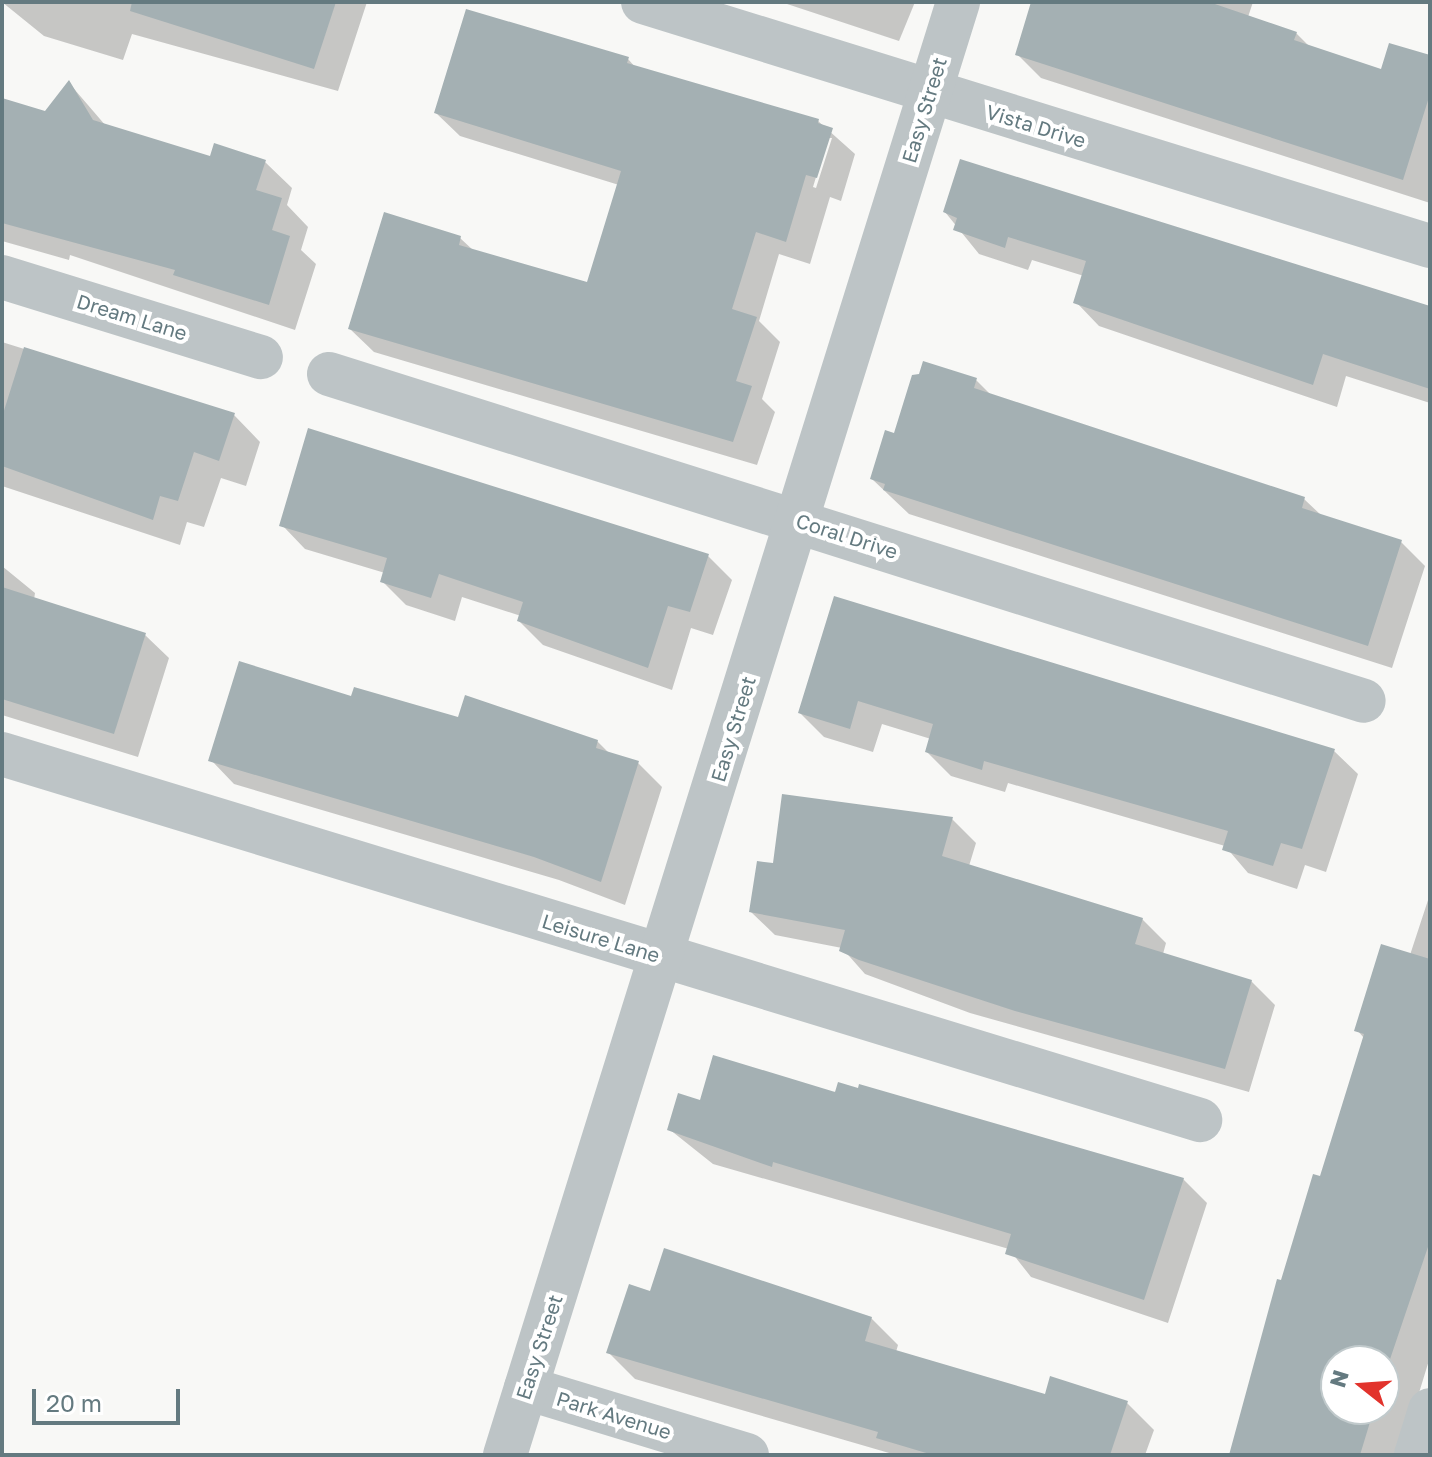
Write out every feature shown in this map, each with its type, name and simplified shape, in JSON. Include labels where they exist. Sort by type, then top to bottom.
[{"type":"street","name":"Vista Drive","points":[[643,2],[1430,246]]},
{"type":"street","name":"Easy Street","points":[[505,1455],[663,958],[958,2]]},
{"type":"street","name":"Dream Lane","points":[[2,277],[261,357]]},
{"type":"street","name":"Coral Drive","points":[[329,374],[1364,701]]},
{"type":"street","name":"Leisure Lane","points":[[2,754],[1200,1120]]},
{"type":"street","name":"Park Avenue","points":[[526,1388],[747,1455]]},
{"type":"street","points":[[1416,1455],[1430,1410]]},
{"type":"building","points":[[132,2],[336,2],[314,69],[130,11]]},
{"type":"building","points":[[1031,2],[1209,2],[1297,32],[1294,40],[1381,69],[1389,43],[1430,55],[1430,94],[1403,180],[1015,55]]},
{"type":"building","points":[[466,9],[629,57],[627,63],[819,119],[818,123],[833,128],[817,178],[806,175],[786,242],[756,232],[732,309],[757,317],[736,381],[752,386],[733,442],[348,329],[384,212],[461,236],[459,245],[587,282],[621,171],[434,113]]},
{"type":"building","points":[[69,80],[93,120],[210,156],[214,143],[266,160],[256,190],[282,198],[272,230],[290,236],[269,305],[173,275],[175,270],[2,223],[2,98],[45,111]]},
{"type":"building","points":[[960,159],[1430,306],[1430,389],[1323,354],[1313,385],[1073,303],[1086,261],[1008,237],[1005,248],[953,230],[957,218],[943,212]]},
{"type":"building","points":[[24,347],[235,413],[219,461],[194,452],[178,501],[160,496],[153,520],[2,466],[2,417]]},
{"type":"building","points":[[923,361],[977,378],[974,388],[1305,497],[1302,508],[1402,540],[1368,646],[883,490],[885,484],[870,479],[885,430],[894,433],[912,375],[919,374]]},
{"type":"building","points":[[308,428],[709,554],[690,612],[668,606],[648,668],[517,621],[523,602],[439,574],[431,598],[380,582],[387,558],[279,526]]},
{"type":"building","points":[[2,587],[146,633],[114,734],[2,699]]},
{"type":"building","points":[[834,596],[1335,749],[1302,849],[1281,843],[1273,866],[1222,850],[1228,831],[984,761],[982,770],[925,752],[933,724],[858,701],[850,729],[798,713]]},
{"type":"building","points":[[239,661],[351,696],[354,687],[458,717],[465,695],[598,740],[596,748],[639,761],[601,882],[534,857],[208,761]]},
{"type":"building","points":[[782,794],[953,817],[942,856],[1143,918],[1135,944],[1252,980],[1225,1069],[1015,1011],[859,960],[839,951],[845,930],[749,912],[757,861],[773,863]]},
{"type":"building","points":[[1381,944],[1430,959],[1430,1241],[1395,1345],[1320,1345],[1320,1425],[1369,1425],[1360,1455],[1229,1455],[1277,1279],[1281,1280],[1313,1174],[1320,1176],[1364,1034],[1354,1031]]},
{"type":"building","points":[[713,1055],[835,1092],[838,1082],[858,1088],[859,1084],[1184,1178],[1144,1300],[1005,1254],[1011,1234],[773,1162],[772,1167],[667,1130],[678,1093],[700,1100]]},
{"type":"building","points":[[664,1248],[872,1317],[865,1341],[1045,1394],[1050,1376],[1128,1401],[1110,1455],[933,1455],[876,1438],[878,1432],[606,1353],[629,1284],[650,1291]]}]
